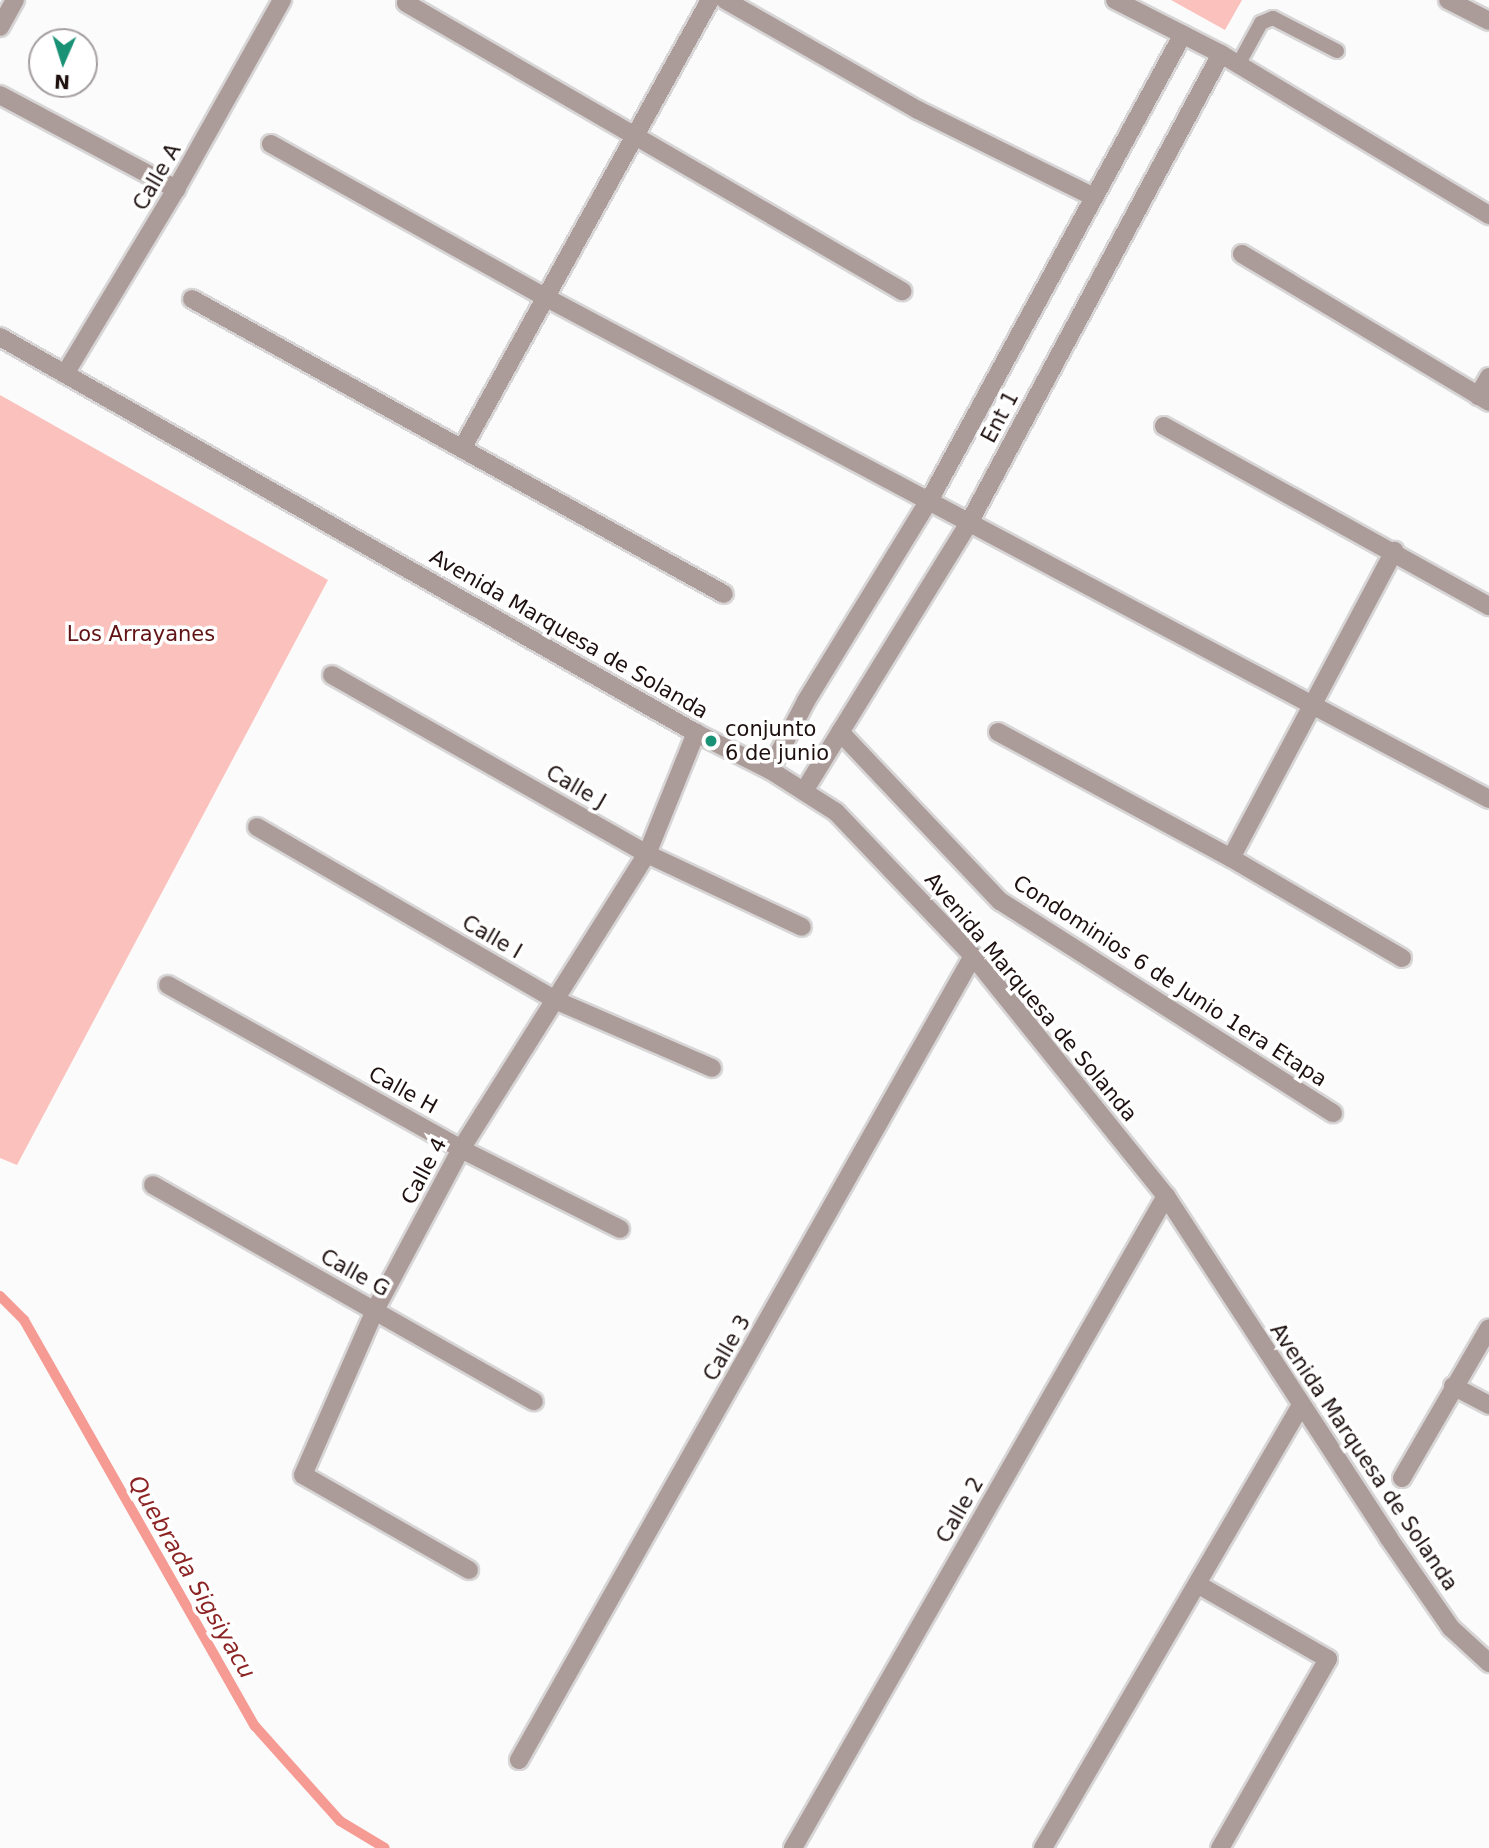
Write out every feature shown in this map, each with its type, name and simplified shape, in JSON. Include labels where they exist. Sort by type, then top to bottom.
[{"type":"street","points":[[0,27],[15,0]]},
{"type":"street","name":"Calle A","points":[[65,374],[176,189],[282,0]]},
{"type":"street","points":[[463,447],[710,0]]},
{"type":"street","points":[[725,0],[918,110],[1094,197]]},
{"type":"street","points":[[1115,0],[1220,54],[1489,215]]},
{"type":"street","points":[[1448,0],[1489,21]]},
{"type":"street","points":[[406,3],[635,139],[902,291]]},
{"type":"street","name":"Ent 1","points":[[770,770],[806,701],[930,499],[1183,34]]},
{"type":"street","name":"Ent 1","points":[[804,791],[970,521],[1220,54]]},
{"type":"street","points":[[0,94],[176,189]]},
{"type":"street","points":[[271,144],[545,297],[930,499],[1489,799]]},
{"type":"street","points":[[1242,254],[1484,399],[1489,377]]},
{"type":"street","points":[[192,299],[724,594]]},
{"type":"street","name":"Avenida Marquesa de Solanda","points":[[0,337],[696,733],[770,770],[835,812],[973,956],[1166,1196],[1300,1407],[1451,1628],[1489,1663]]},
{"type":"street","points":[[1164,426],[1489,606]]},
{"type":"street","points":[[1231,858],[1394,551]]},
{"type":"street","name":"Calle J","points":[[332,675],[647,854],[802,927]]},
{"type":"street","name":"Condominios 6 de Junio 1era Etapa","points":[[840,732],[853,741],[1000,901],[1333,1112]]},
{"type":"street","points":[[998,732],[1231,858],[1402,958]]},
{"type":"street","name":"Calle 4","points":[[469,1570],[303,1475],[375,1310],[461,1149],[647,854],[696,733]]},
{"type":"street","name":"Calle I","points":[[257,827],[555,1000],[712,1068]]},
{"type":"street","name":"Calle 3","points":[[519,1760],[973,956]]},
{"type":"street","name":"Calle H","points":[[168,985],[461,1149],[620,1229]]},
{"type":"street","name":"Calle G","points":[[153,1185],[534,1401]]},
{"type":"street","name":"Calle 2","points":[[793,1848],[1166,1196]]},
{"type":"street","points":[[1402,1478],[1489,1328]]},
{"type":"street","points":[[1453,1386],[1489,1405]]},
{"type":"street","points":[[1043,1848],[1300,1407]]},
{"type":"street","points":[[1197,1584],[1328,1659],[1220,1848]]},
{"type":"lane","points":[[1238,65],[1261,23],[1273,18],[1337,51]]},
{"type":"green space","points":[[1171,0],[1242,0],[1225,30]]},
{"type":"green space","name":"Los Arrayanes","points":[[0,395],[328,580],[17,1165],[0,1158]]},
{"type":"waterway","name":"Quebrada Sigsiyacu","points":[[0,1296],[24,1320],[255,1726],[340,1821],[385,1848]]},
{"type":"place","name":"conjunto 6 de junio","points":[[711,741]]}]
